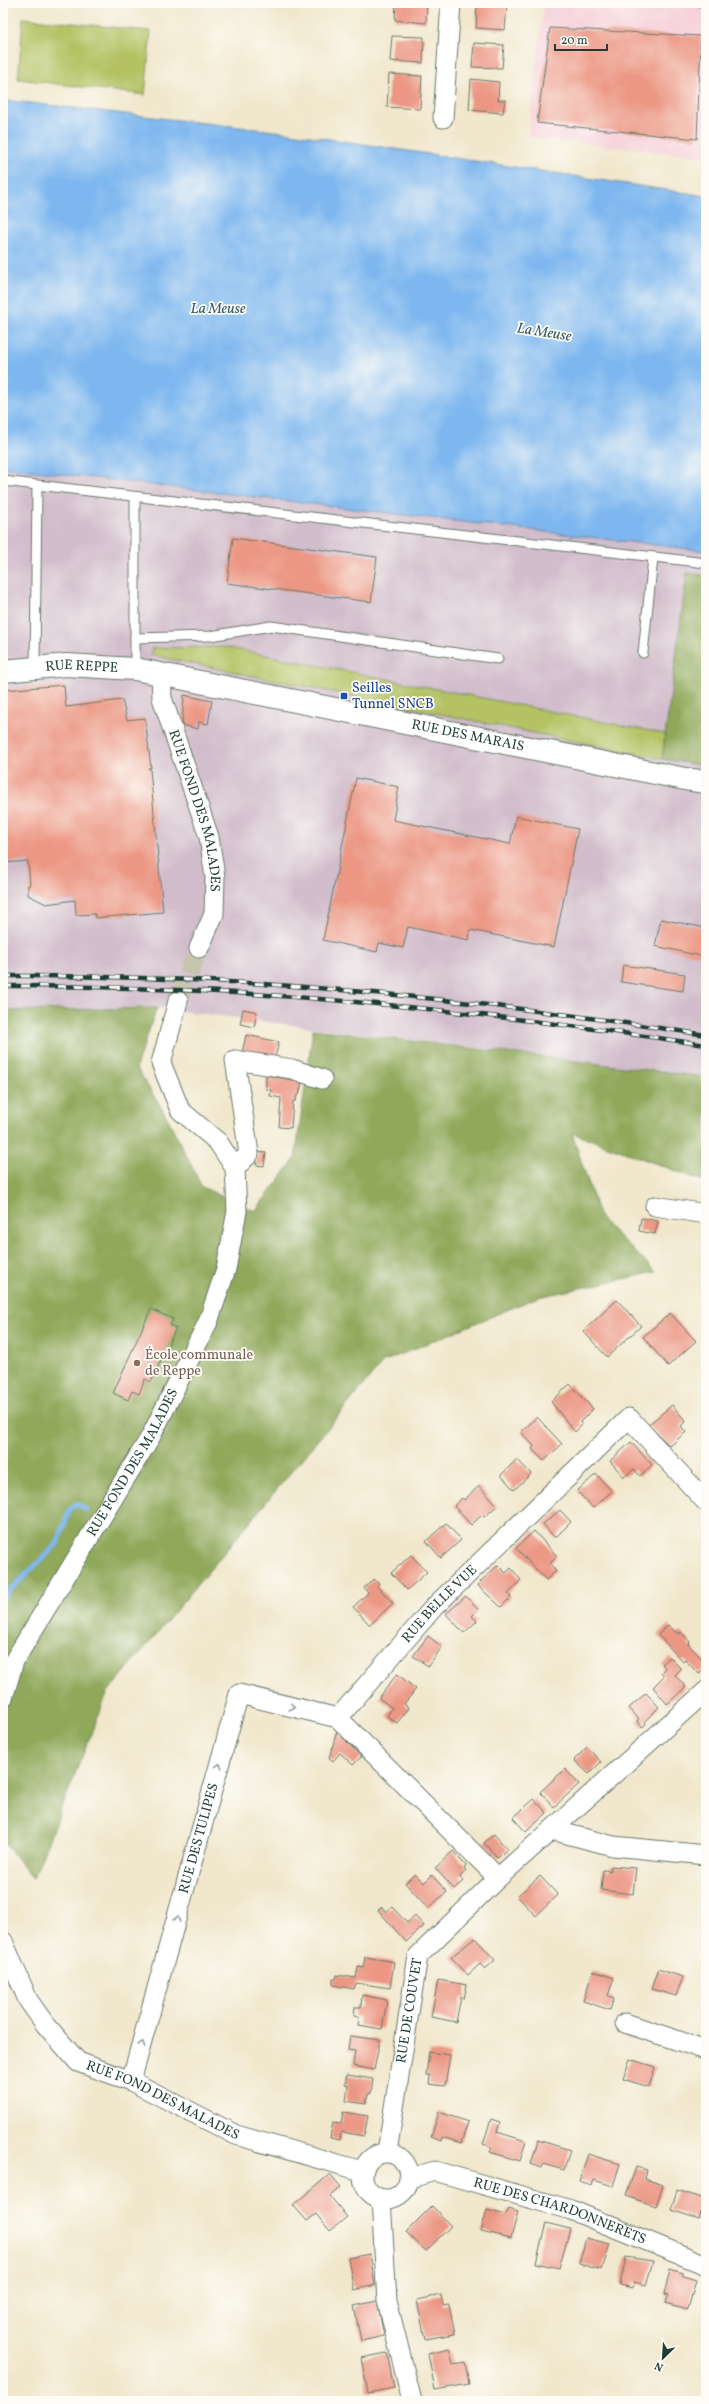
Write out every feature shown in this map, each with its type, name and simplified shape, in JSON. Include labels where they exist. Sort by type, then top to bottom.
[{"type":"main road","name":"RUE REPPE","points":[[3,671],[67,665],[135,669],[161,673]]},
{"type":"main road","name":"RUE DES MARAIS","points":[[161,673],[706,782]]},
{"type":"street","points":[[443,118],[452,3]]},
{"type":"street","name":"RUE FOND DES MALADES","points":[[161,673],[162,698],[209,837],[215,877],[214,914],[199,948]]},
{"type":"street","points":[[178,1002],[161,1062],[180,1110],[218,1142],[235,1168],[249,1154],[234,1060],[292,1068],[322,1079]]},
{"type":"street","name":"RUE FOND DES MALADES","points":[[3,1698],[14,1662],[152,1436],[208,1322],[226,1269],[237,1211],[235,1168]]},
{"type":"street","points":[[655,1206],[706,1214]]},
{"type":"street","name":"RUE BELLE VUE","points":[[338,1718],[434,1607],[630,1418],[706,1502]]},
{"type":"street","name":"RUE DE COUVET","points":[[388,2152],[418,1956],[498,1878],[706,1691]]},
{"type":"street","name":"RUE DES TULIPES","points":[[131,2081],[240,1694],[338,1718]]},
{"type":"street","points":[[338,1718],[498,1878]]},
{"type":"street","points":[[552,1830],[613,1846],[706,1855]]},
{"type":"street","name":"RUE FOND DES MALADES","points":[[3,1941],[28,2000],[45,2024],[78,2062],[131,2081],[236,2135],[362,2171]]},
{"type":"street","points":[[625,2023],[706,2050]]},
{"type":"street","points":[[388,2152],[404,2160],[410,2178],[405,2190],[400,2194],[394,2198],[381,2199],[370,2194],[363,2183],[362,2171],[367,2160],[376,2154],[388,2152]]},
{"type":"street","name":"RUE DES CHARDONNERETS","points":[[410,2178],[435,2171],[571,2210],[706,2265]]},
{"type":"street","points":[[381,2199],[387,2301],[412,2401]]},
{"type":"lane","points":[[3,482],[706,563]]},
{"type":"lane","points":[[35,668],[37,486]]},
{"type":"lane","points":[[135,497],[135,669]]},
{"type":"lane","points":[[643,653],[653,558]]},
{"type":"lane","points":[[135,638],[210,636],[271,626],[498,659]]},
{"type":"shaded area","points":[[544,3],[706,3],[706,157],[528,137]]},
{"type":"shaded area","points":[[3,467],[706,551],[706,1077],[157,1008],[3,1011]]},
{"type":"green space","points":[[23,18],[151,31],[145,95],[18,79]]},
{"type":"green space","points":[[687,573],[706,575],[706,766],[662,759]]},
{"type":"green space","points":[[225,647],[665,734],[662,759],[150,655],[152,648]]},
{"type":"green space","points":[[157,1008],[136,1067],[167,1117],[202,1187],[255,1211],[295,1159],[313,1029],[706,1077],[706,1182],[572,1133],[600,1218],[656,1272],[538,1297],[383,1362],[108,1692],[33,1879],[3,1841],[3,1011]]},
{"type":"water","name":"La Meuse","points":[[3,100],[283,132],[706,196],[706,551],[3,467]]},
{"type":"building","points":[[396,3],[427,3],[426,23],[395,20]]},
{"type":"building","points":[[477,3],[507,5],[505,30],[476,28]]},
{"type":"building","points":[[706,3],[706,7],[658,4]]},
{"type":"building","points":[[550,28],[701,36],[697,139],[537,123]]},
{"type":"building","points":[[392,36],[424,37],[423,63],[390,61]]},
{"type":"building","points":[[474,43],[504,45],[502,68],[472,67]]},
{"type":"building","points":[[389,74],[422,76],[420,109],[387,107]]},
{"type":"building","points":[[471,79],[499,82],[498,100],[505,100],[503,113],[469,110]]},
{"type":"building","points":[[233,538],[377,557],[371,602],[227,583]]},
{"type":"building","points":[[64,685],[66,707],[122,700],[127,720],[145,718],[151,768],[148,768],[150,769],[163,912],[95,918],[95,914],[76,915],[75,900],[46,904],[28,895],[28,885],[30,885],[28,861],[3,863],[3,690]]},
{"type":"building","points":[[184,695],[212,701],[208,724],[199,722],[198,729],[182,725]]},
{"type":"building","points":[[356,778],[399,787],[393,820],[510,844],[516,816],[578,829],[554,947],[470,930],[469,940],[408,927],[403,948],[379,943],[377,952],[323,940]]},
{"type":"building","points":[[661,919],[706,928],[706,957],[655,946]]},
{"type":"building","points":[[623,965],[685,974],[683,991],[621,982]]},
{"type":"building","points":[[243,1009],[257,1012],[254,1027],[240,1024]]},
{"type":"building","points":[[246,1035],[279,1042],[274,1061],[242,1053]]},
{"type":"building","points":[[266,1075],[302,1082],[299,1095],[297,1095],[296,1101],[293,1101],[291,1128],[279,1127],[281,1098],[270,1096],[271,1090],[266,1089]]},
{"type":"building","points":[[258,1152],[266,1153],[264,1166],[256,1165]]},
{"type":"building","points":[[641,1218],[658,1221],[655,1234],[639,1231]]},
{"type":"building","points":[[617,1300],[641,1326],[607,1357],[583,1331]]},
{"type":"building","points":[[151,1309],[173,1319],[170,1325],[176,1328],[151,1382],[145,1379],[139,1394],[132,1391],[128,1400],[113,1393]]},
{"type":"building","points":[[670,1313],[696,1341],[668,1366],[643,1337]]},
{"type":"building","points":[[570,1384],[593,1409],[580,1422],[582,1425],[575,1432],[551,1402]]},
{"type":"building","points":[[672,1405],[686,1421],[681,1426],[686,1432],[670,1446],[648,1425]]},
{"type":"building","points":[[537,1417],[562,1444],[544,1461],[532,1449],[534,1446],[521,1432]]},
{"type":"building","points":[[631,1442],[652,1465],[640,1476],[634,1469],[624,1477],[610,1461]]},
{"type":"building","points":[[517,1459],[531,1474],[514,1490],[501,1475]]},
{"type":"building","points":[[596,1474],[612,1491],[593,1508],[577,1491]]},
{"type":"building","points":[[479,1486],[497,1506],[484,1517],[482,1515],[471,1525],[454,1506],[462,1498],[464,1500]]},
{"type":"building","points":[[560,1510],[571,1522],[555,1538],[543,1524]]},
{"type":"building","points":[[446,1523],[461,1540],[441,1558],[426,1541]]},
{"type":"building","points":[[534,1531],[557,1556],[550,1564],[556,1571],[546,1580],[516,1548]]},
{"type":"building","points":[[411,1555],[427,1572],[407,1590],[391,1573]]},
{"type":"building","points":[[498,1565],[506,1573],[511,1568],[521,1580],[508,1594],[511,1597],[501,1607],[477,1585]]},
{"type":"building","points":[[374,1579],[379,1584],[377,1586],[393,1603],[370,1625],[353,1607],[368,1593],[364,1588]]},
{"type":"building","points":[[466,1596],[478,1610],[472,1616],[477,1621],[464,1633],[446,1614]]},
{"type":"building","points":[[668,1625],[678,1634],[681,1632],[690,1642],[688,1644],[706,1663],[706,1668],[699,1674],[685,1660],[683,1662],[658,1635]]},
{"type":"building","points":[[428,1636],[442,1647],[428,1666],[413,1656]]},
{"type":"building","points":[[670,1657],[681,1669],[675,1675],[686,1687],[667,1704],[653,1687],[664,1676],[661,1672],[665,1668],[662,1664]]},
{"type":"building","points":[[397,1674],[416,1689],[404,1704],[409,1708],[397,1723],[387,1716],[392,1708],[379,1698]]},
{"type":"building","points":[[646,1693],[659,1707],[645,1721],[646,1724],[642,1727],[637,1721],[639,1719],[629,1708]]},
{"type":"building","points":[[337,1731],[361,1757],[353,1765],[340,1753],[333,1761],[329,1758]]},
{"type":"building","points":[[587,1747],[601,1762],[589,1774],[574,1760]]},
{"type":"building","points":[[565,1769],[579,1784],[554,1807],[540,1792]]},
{"type":"building","points":[[534,1799],[547,1813],[526,1832],[513,1818]]},
{"type":"building","points":[[494,1834],[507,1849],[498,1858],[484,1843]]},
{"type":"building","points":[[453,1851],[466,1866],[464,1869],[466,1871],[460,1877],[463,1881],[454,1889],[435,1868]]},
{"type":"building","points":[[611,1866],[636,1868],[633,1894],[601,1890],[603,1870],[610,1871]]},
{"type":"building","points":[[415,1874],[424,1883],[432,1875],[447,1892],[428,1908],[405,1883]]},
{"type":"building","points":[[540,1876],[558,1895],[536,1916],[517,1896]]},
{"type":"building","points":[[382,1907],[386,1912],[392,1907],[407,1923],[415,1916],[424,1926],[406,1942],[378,1910]]},
{"type":"building","points":[[475,1938],[495,1960],[485,1969],[480,1964],[468,1975],[451,1957]]},
{"type":"building","points":[[365,1957],[394,1962],[390,1988],[356,1983],[354,1989],[333,1985],[333,1979],[336,1979],[337,1975],[356,1978],[358,1967],[363,1968]]},
{"type":"building","points":[[658,1969],[683,1977],[676,1996],[651,1989]]},
{"type":"building","points":[[593,1971],[614,1978],[608,1996],[614,1998],[610,2010],[583,2001]]},
{"type":"building","points":[[438,1980],[467,1985],[464,1998],[461,1997],[456,2022],[431,2017]]},
{"type":"building","points":[[362,1995],[387,2000],[382,2029],[358,2025],[359,2017],[354,2016],[355,2007],[361,2007]]},
{"type":"building","points":[[350,2036],[380,2040],[374,2070],[353,2066],[355,2051],[348,2050]]},
{"type":"building","points":[[429,2052],[450,2055],[445,2086],[429,2084],[430,2075],[426,2075]]},
{"type":"building","points":[[630,2059],[655,2067],[649,2087],[623,2079]]},
{"type":"building","points":[[347,2075],[373,2079],[371,2093],[368,2094],[366,2104],[346,2101],[348,2085],[345,2084]]},
{"type":"building","points":[[343,2112],[368,2116],[364,2136],[341,2132],[340,2140],[330,2138],[333,2122],[341,2123]]},
{"type":"building","points":[[439,2112],[468,2122],[461,2143],[442,2137],[441,2141],[431,2137]]},
{"type":"building","points":[[491,2119],[500,2122],[497,2132],[526,2141],[520,2161],[490,2152],[492,2147],[483,2144]]},
{"type":"building","points":[[538,2140],[570,2150],[564,2170],[544,2164],[542,2168],[531,2164]]},
{"type":"building","points":[[588,2154],[620,2164],[613,2186],[594,2180],[592,2185],[579,2181]]},
{"type":"building","points":[[636,2167],[647,2170],[645,2179],[663,2185],[656,2206],[626,2196]]},
{"type":"building","points":[[330,2174],[341,2187],[330,2196],[347,2217],[330,2231],[316,2214],[307,2221],[293,2205]]},
{"type":"building","points":[[677,2190],[705,2199],[699,2219],[671,2210]]},
{"type":"building","points":[[432,2206],[451,2226],[426,2251],[406,2232]]},
{"type":"building","points":[[509,2209],[518,2212],[511,2238],[481,2231],[487,2210],[506,2215]]},
{"type":"building","points":[[546,2223],[570,2229],[559,2268],[536,2263]]},
{"type":"building","points":[[586,2238],[610,2244],[602,2270],[579,2264]]},
{"type":"building","points":[[370,2254],[375,2285],[354,2290],[348,2258]]},
{"type":"building","points":[[626,2257],[653,2261],[646,2285],[634,2282],[633,2288],[620,2285]]},
{"type":"building","points":[[670,2269],[683,2273],[683,2276],[696,2280],[688,2309],[666,2303],[668,2296],[664,2295]]},
{"type":"building","points":[[441,2295],[443,2305],[449,2304],[455,2334],[425,2339],[417,2300]]},
{"type":"building","points":[[377,2301],[384,2336],[361,2341],[354,2306]]},
{"type":"building","points":[[449,2349],[453,2364],[465,2362],[469,2384],[435,2390],[428,2354]]},
{"type":"building","points":[[387,2353],[394,2388],[368,2393],[361,2358]]},
{"type":"waterway","points":[[3,1597],[57,1544],[70,1509],[77,1504],[86,1510]]},
{"type":"tunnel","points":[[178,1001],[199,948]]},
{"type":"railway","points":[[3,976],[91,976],[179,979],[356,991],[531,1010],[706,1035]]},
{"type":"railway","points":[[3,986],[179,990],[356,1002],[531,1021],[706,1045]]},
{"type":"place","name":"Seilles Tunnel SNCB","points":[[344,696]]},
{"type":"place","name":"École communale de Reppe","points":[[137,1363]]}]
